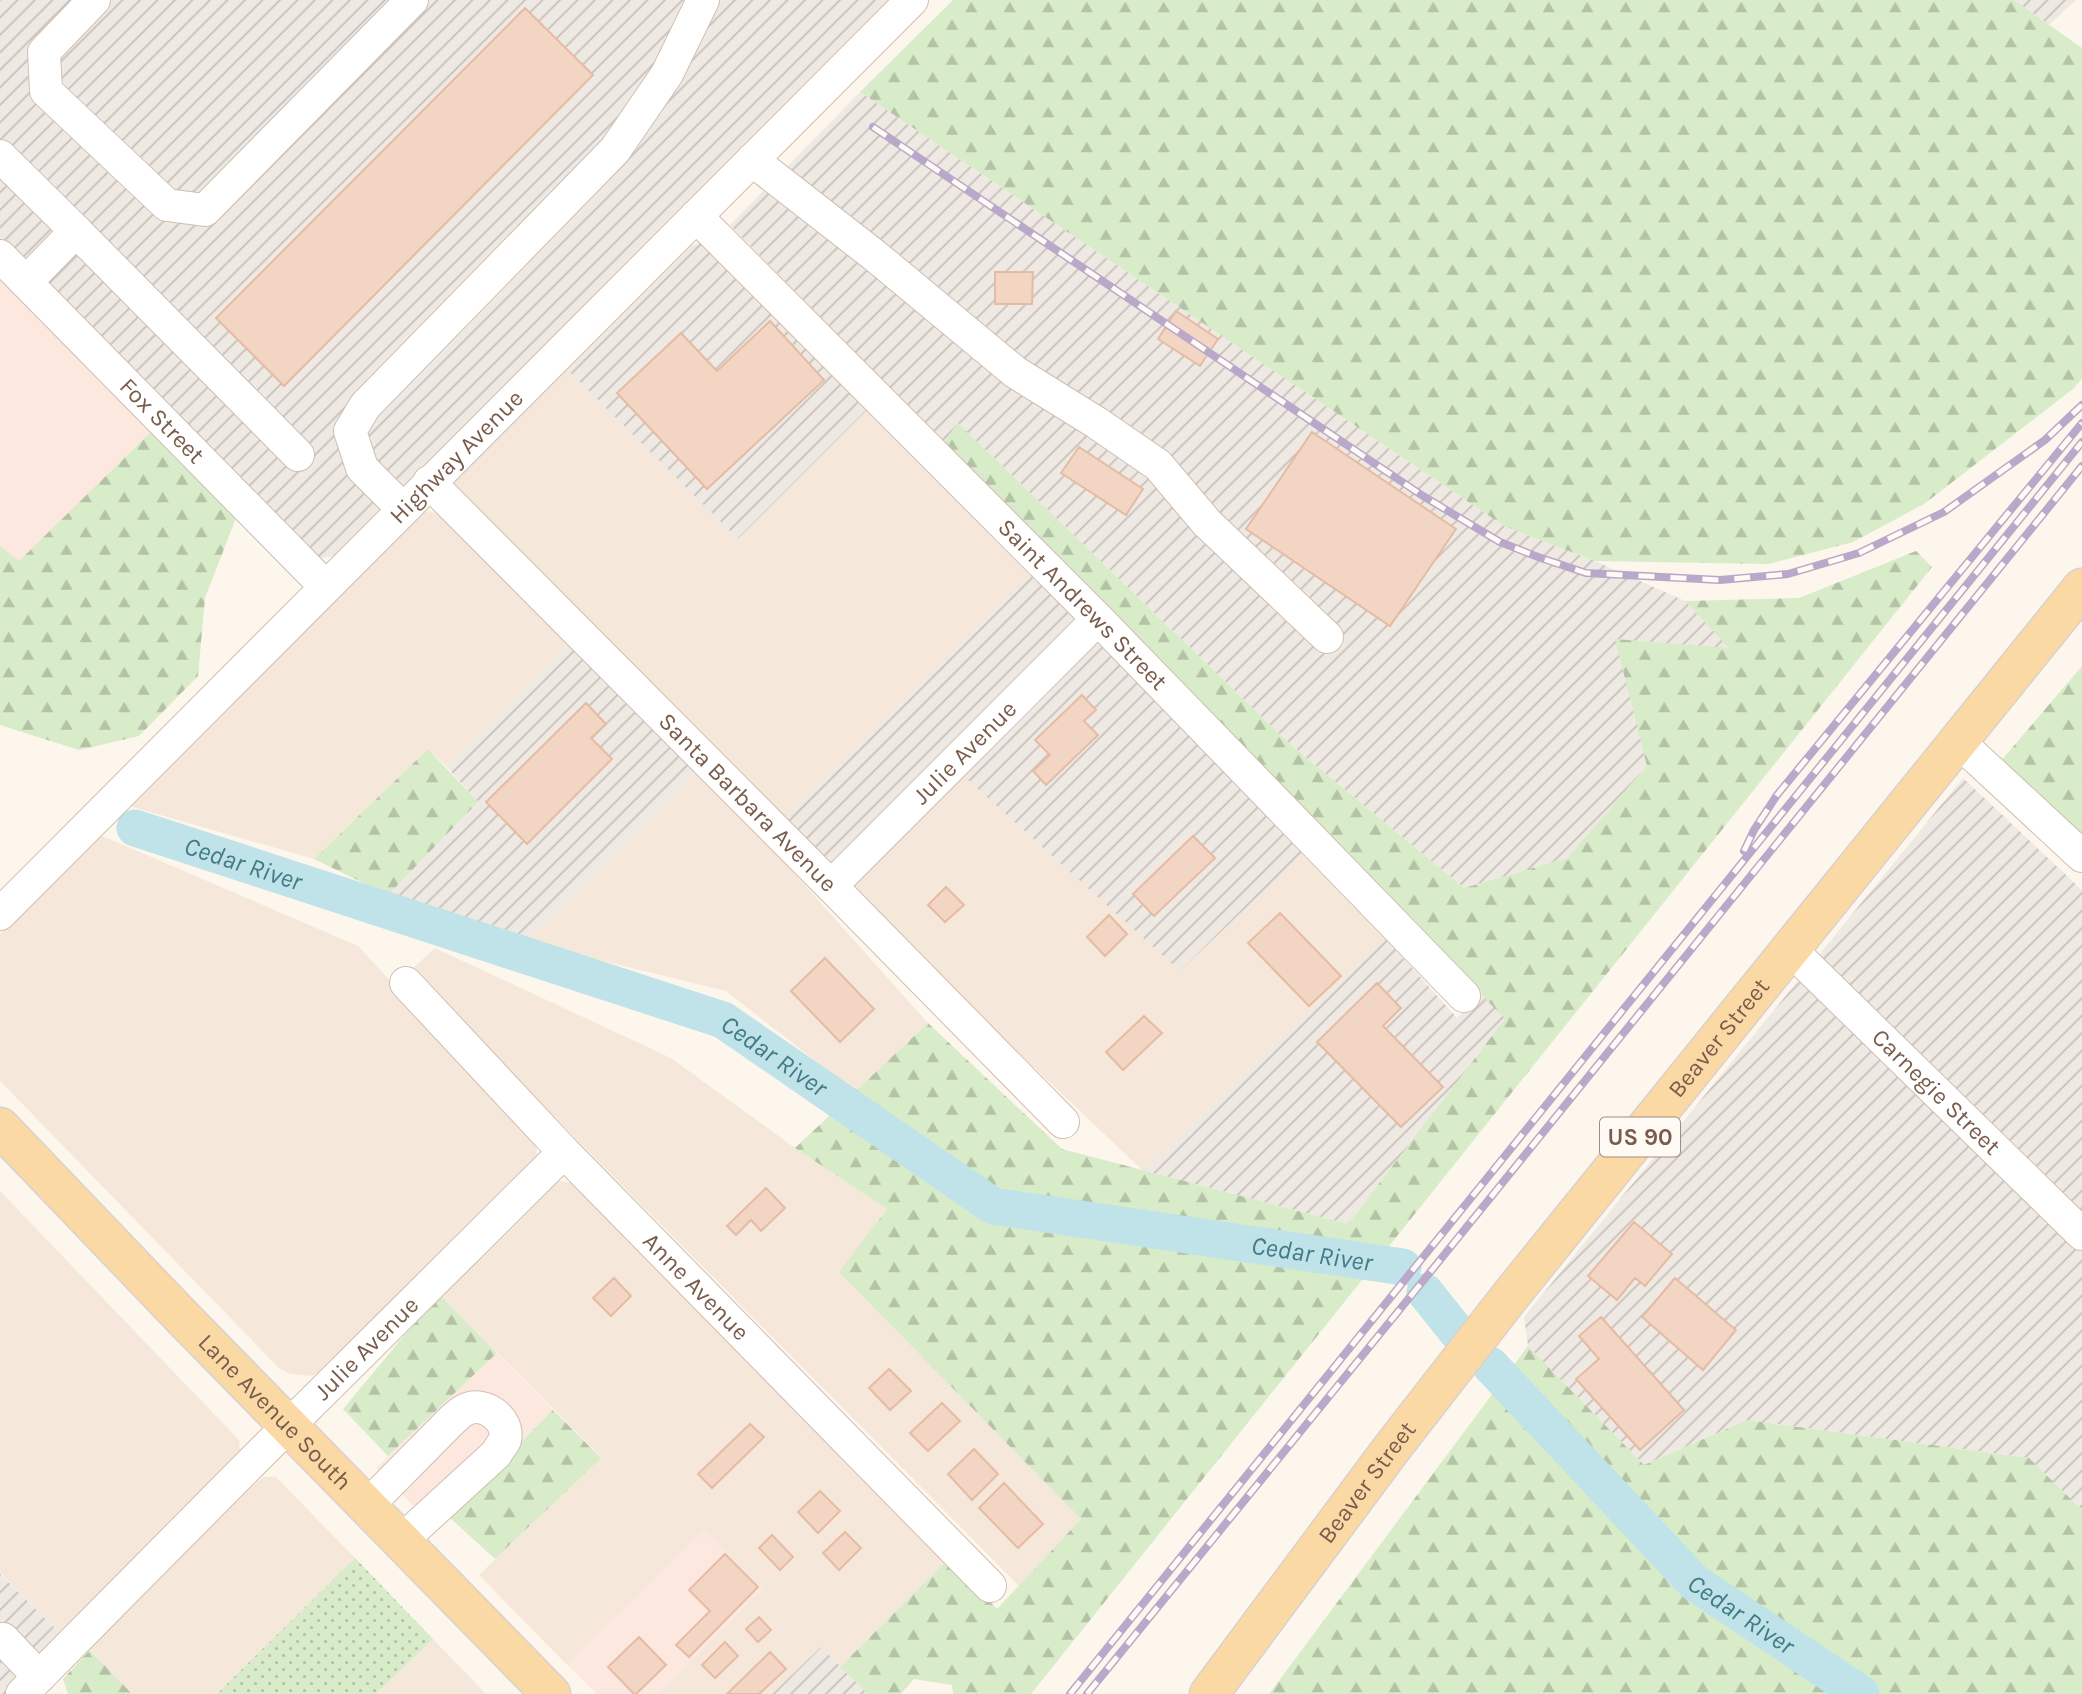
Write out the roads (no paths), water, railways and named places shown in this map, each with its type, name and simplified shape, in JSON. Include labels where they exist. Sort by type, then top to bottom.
[{"type":"main road","name":"Beaver Street","points":[[1209,1694],[1392,1448],[1494,1317],[2082,588]]},
{"type":"main road","name":"Lane Avenue South","points":[[0,1127],[551,1694]]},
{"type":"street","points":[[94,0],[44,52],[46,91],[167,205],[205,210],[412,0]]},
{"type":"street","points":[[402,509],[362,468],[350,431],[355,422],[365,406],[615,150],[667,74],[703,0]]},
{"type":"street","name":"Highway Avenue","points":[[0,914],[912,0]]},
{"type":"street","points":[[0,156],[298,455]]},
{"type":"street","points":[[752,160],[874,255],[1015,372],[1158,465],[1207,523],[1327,637]]},
{"type":"street","name":"Saint Andrews Street","points":[[696,216],[940,458],[1464,996]]},
{"type":"street","points":[[26,282],[76,231]]},
{"type":"street","name":"Fox Street","points":[[0,256],[325,586]]},
{"type":"street","name":"Santa Barbara Avenue","points":[[429,482],[1063,1122]]},
{"type":"street","name":"Julie Avenue","points":[[831,886],[1098,619]]},
{"type":"street","points":[[1959,742],[2082,856]]},
{"type":"street","name":"Carnegie Street","points":[[1791,950],[2082,1234]]},
{"type":"street","name":"Anne Avenue","points":[[407,983],[564,1152],[990,1586]]},
{"type":"street","name":"Julie Avenue","points":[[31,1686],[564,1152]]},
{"type":"street","points":[[367,1506],[467,1408],[482,1407],[494,1413],[504,1424],[505,1440],[495,1454],[401,1541]]},
{"type":"street","points":[[0,1642],[3,1639],[31,1686]]},
{"type":"waterway","name":"Cedar River","points":[[135,828],[723,1020],[993,1206],[1403,1267]]},
{"type":"waterway","name":"Cedar River","points":[[1425,1292],[1457,1332]]},
{"type":"waterway","name":"Cedar River","points":[[1490,1365],[1695,1583],[1861,1694]]},
{"type":"railway","points":[[873,127],[1423,496],[1500,542],[1586,573],[1720,580],[1788,574],[1859,553],[1944,512],[2045,440],[2082,405]]},
{"type":"railway","points":[[1744,851],[1777,795],[2082,423]]},
{"type":"railway","points":[[1070,1694],[2082,442]]},
{"type":"railway","points":[[1087,1694],[2082,466]]}]
